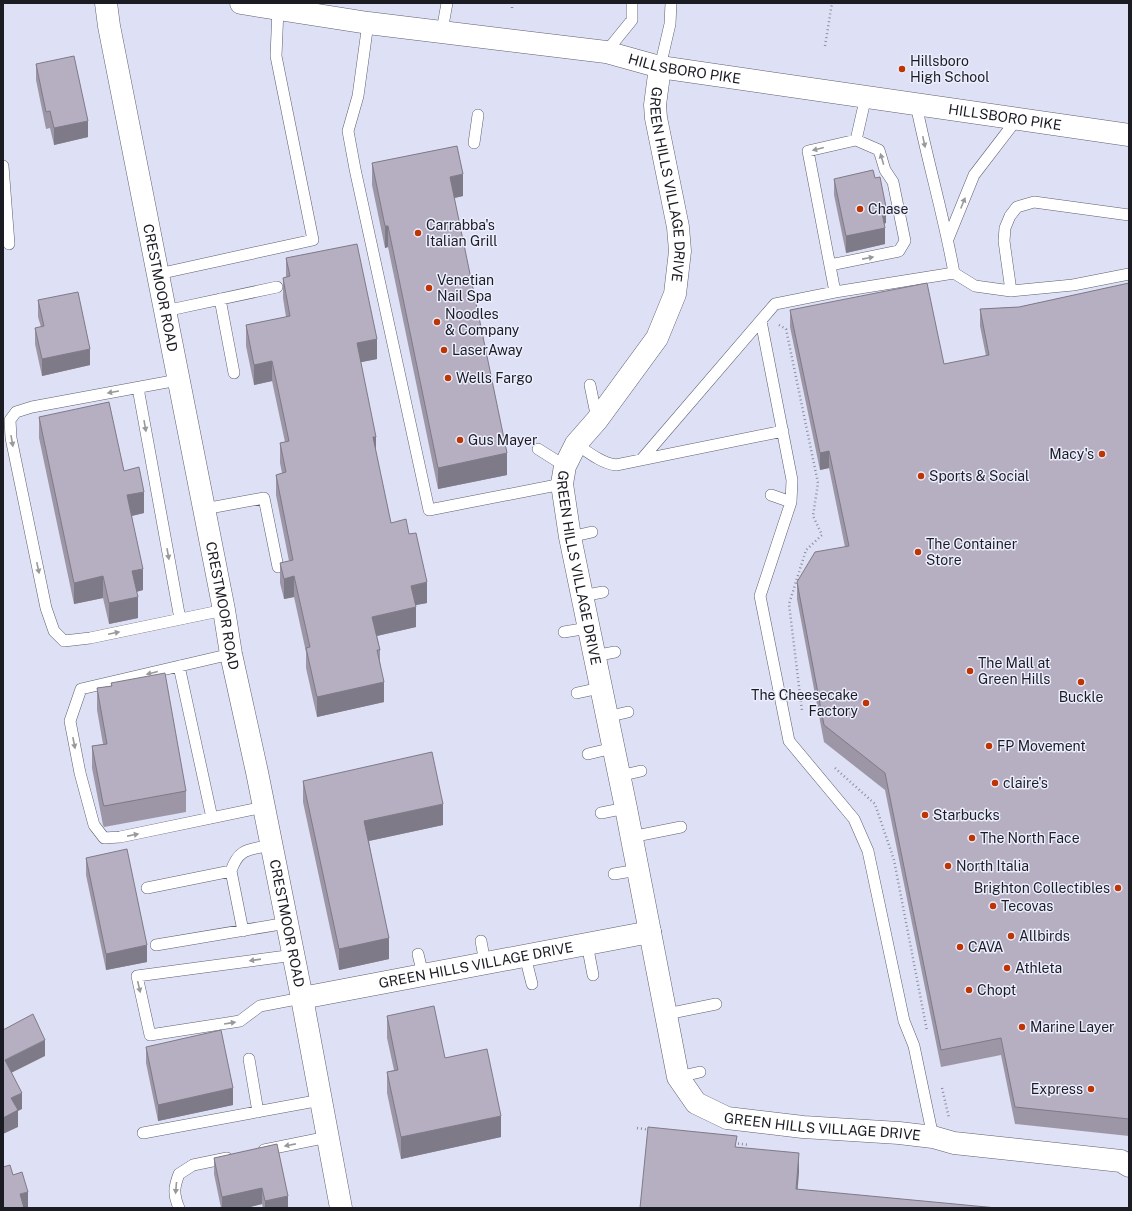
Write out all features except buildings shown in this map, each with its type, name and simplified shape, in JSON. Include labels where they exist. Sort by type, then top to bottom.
[{"type":"street","name":"CRESTMOOR ROAD","points":[[106,3],[109,26],[224,610],[231,654],[294,955],[341,1208]]},
{"type":"street","name":"HILLSBORO PIKE","points":[[241,3],[278,9],[305,8],[368,22],[606,52],[660,67],[1129,135]]},
{"type":"street","name":"GREEN HILLS VILLAGE DRIVE","points":[[660,67],[655,105],[656,118],[678,227],[680,251],[675,294],[657,338],[597,420],[576,444],[563,475],[570,536],[600,688],[626,808],[678,1077],[696,1103],[727,1118],[802,1127],[899,1133],[932,1137],[954,1143],[1121,1161],[1129,1166]]},
{"type":"street","name":"GREEN HILLS VILLAGE DRIVE","points":[[302,998],[650,932]]},
{"type":"lane","points":[[442,31],[447,3]]},
{"type":"lane","points":[[606,52],[632,20],[632,3]]},
{"type":"lane","points":[[660,67],[670,24],[671,3]]},
{"type":"lane","points":[[158,274],[313,240],[276,56],[278,9]]},
{"type":"lane","points":[[368,22],[358,96],[348,131],[429,510],[563,475],[538,449]]},
{"type":"lane","points":[[856,140],[866,96]]},
{"type":"lane","points":[[916,104],[924,146],[948,239],[954,273]]},
{"type":"lane","points":[[474,143],[478,115]]},
{"type":"lane","points":[[948,239],[974,175],[1017,119]]},
{"type":"lane","points":[[830,265],[899,251],[905,241],[893,182],[885,170],[879,150],[856,140],[808,151],[835,292]]},
{"type":"lane","points":[[3,166],[9,244]]},
{"type":"lane","points":[[1011,291],[1004,241],[1005,228],[1010,216],[1017,207],[1034,202],[1129,216]]},
{"type":"lane","points":[[641,460],[775,304],[835,292],[954,273],[975,286],[1011,291],[1073,285],[1129,274]]},
{"type":"lane","points":[[165,311],[277,287]]},
{"type":"lane","points":[[220,299],[234,373]]},
{"type":"lane","points":[[761,320],[792,480],[791,502],[760,596],[789,741],[854,819],[868,851],[904,1021],[914,1046],[932,1137]]},
{"type":"lane","points":[[178,380],[32,407],[16,412],[10,420],[11,438],[46,608],[54,631],[64,641],[90,638],[224,610]]},
{"type":"lane","points":[[590,385],[597,420]]},
{"type":"lane","points":[[138,388],[180,619]]},
{"type":"lane","points":[[576,444],[608,464],[625,464],[783,431]]},
{"type":"lane","points":[[771,495],[791,502]]},
{"type":"lane","points":[[204,510],[264,498],[278,567]]},
{"type":"lane","points":[[570,536],[592,532]]},
{"type":"lane","points":[[582,596],[603,592]]},
{"type":"lane","points":[[564,632],[588,628]]},
{"type":"lane","points":[[594,656],[615,652]]},
{"type":"lane","points":[[231,654],[81,689],[70,721],[80,773],[94,825],[104,838],[120,837],[264,807]]},
{"type":"lane","points":[[179,666],[212,818]]},
{"type":"lane","points":[[577,693],[600,688]]},
{"type":"lane","points":[[606,717],[628,712]]},
{"type":"lane","points":[[588,754],[613,748]]},
{"type":"lane","points":[[619,776],[641,772]]},
{"type":"lane","points":[[601,812],[626,808]]},
{"type":"lane","points":[[631,838],[680,827]]},
{"type":"lane","points":[[243,931],[231,871],[235,860],[243,851],[272,845]]},
{"type":"lane","points":[[614,874],[638,870]]},
{"type":"lane","points":[[146,888],[231,871]]},
{"type":"lane","points":[[156,945],[287,923]]},
{"type":"lane","points":[[480,941],[485,963]]},
{"type":"lane","points":[[587,944],[593,975]]},
{"type":"lane","points":[[418,954],[423,975]]},
{"type":"lane","points":[[294,955],[137,976],[150,1035],[240,1021],[260,1006],[302,998]]},
{"type":"lane","points":[[525,956],[532,984]]},
{"type":"lane","points":[[667,1014],[716,1004]]},
{"type":"lane","points":[[249,1059],[258,1112]]},
{"type":"lane","points":[[678,1077],[700,1072]]},
{"type":"lane","points":[[143,1133],[321,1100]]},
{"type":"lane","points":[[254,1152],[328,1137]]},
{"type":"lane","points":[[179,1208],[176,1201],[174,1188],[179,1174],[193,1165],[239,1155]]},
{"type":"path","points":[[512,3],[512,9]]},
{"type":"path","points":[[824,46],[832,3]]},
{"type":"path","points":[[778,325],[786,329],[817,476],[818,484],[813,516],[822,535],[806,550],[789,604],[803,718]]},
{"type":"path","points":[[834,766],[875,804],[894,860],[928,1034]]},
{"type":"path","points":[[941,1086],[950,1123]]},
{"type":"place","name":"Hillsboro High School","points":[[902,69]]},
{"type":"place","name":"Chase","points":[[860,209]]},
{"type":"place","name":"Carrabba's Italian Grill","points":[[418,233]]},
{"type":"place","name":"Venetian Nail Spa","points":[[429,288]]},
{"type":"place","name":"Noodles & Company","points":[[437,322]]},
{"type":"place","name":"LaserAway","points":[[444,350]]},
{"type":"place","name":"Wells Fargo","points":[[448,378]]},
{"type":"place","name":"Gus Mayer","points":[[460,440]]},
{"type":"place","name":"Macy's","points":[[1102,454]]},
{"type":"place","name":"Sports & Social","points":[[921,476]]},
{"type":"place","name":"The Container Store","points":[[918,552]]},
{"type":"place","name":"The Mall at Green Hills","points":[[970,671]]},
{"type":"place","name":"Buckle","points":[[1081,682]]},
{"type":"place","name":"The Cheesecake Factory","points":[[866,703]]},
{"type":"place","name":"FP Movement","points":[[989,746]]},
{"type":"place","name":"claire's","points":[[995,783]]},
{"type":"place","name":"Starbucks","points":[[925,815]]},
{"type":"place","name":"The North Face","points":[[972,838]]},
{"type":"place","name":"North Italia","points":[[948,866]]},
{"type":"place","name":"Brighton Collectibles","points":[[1118,888]]},
{"type":"place","name":"Tecovas","points":[[993,906]]},
{"type":"place","name":"Allbirds","points":[[1011,936]]},
{"type":"place","name":"CAVA","points":[[960,947]]},
{"type":"place","name":"Athleta","points":[[1007,968]]},
{"type":"place","name":"Chopt","points":[[969,990]]},
{"type":"place","name":"Marine Layer","points":[[1022,1027]]},
{"type":"place","name":"Express","points":[[1091,1089]]}]
